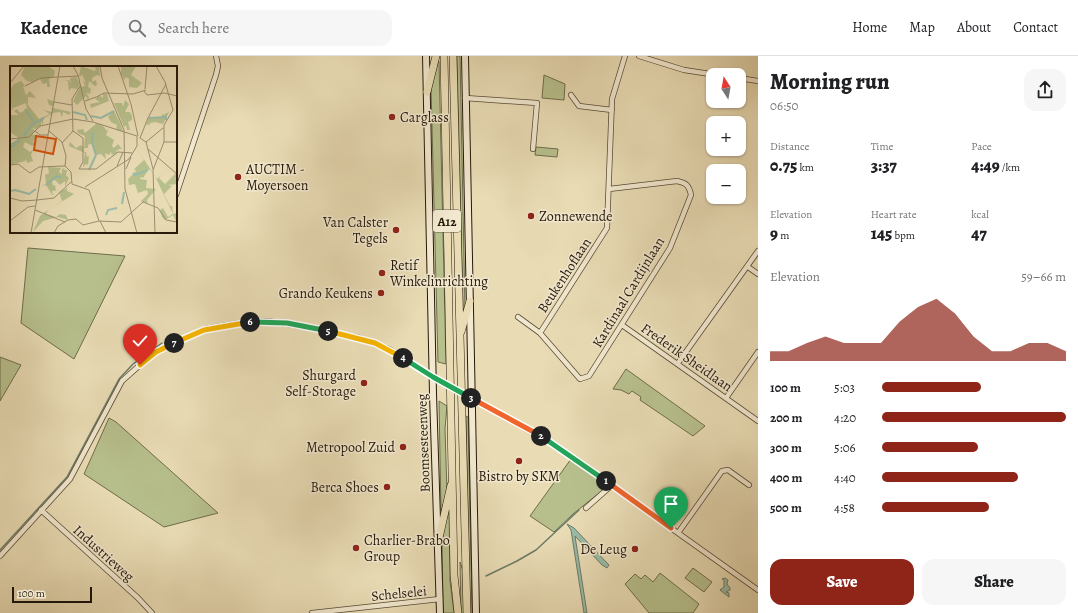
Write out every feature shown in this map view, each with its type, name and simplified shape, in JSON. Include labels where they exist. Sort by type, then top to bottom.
[{"type":"highway","points":[[427,92],[436,56]]},
{"type":"highway","name":"A12","points":[[444,56],[454,575],[458,613]]},
{"type":"highway","name":"A12","points":[[453,56],[467,613]]},
{"type":"highway","points":[[460,334],[470,301]]},
{"type":"highway","points":[[439,538],[453,479]]},
{"type":"main road","name":"Boomsesteenweg","points":[[426,56],[435,470],[439,538],[440,613]]},
{"type":"main road","points":[[465,56],[476,613]]},
{"type":"street","points":[[177,193],[217,70],[218,62],[216,56]]},
{"type":"street","name":"Beukenhoflaan","points":[[540,333],[607,228],[614,90],[625,56]]},
{"type":"street","points":[[639,56],[684,70],[706,73]]},
{"type":"street","points":[[746,79],[758,81]]},
{"type":"street","points":[[571,95],[579,106],[612,110]]},
{"type":"street","points":[[465,98],[537,103],[533,149]]},
{"type":"street","name":"Kardinaal Cardijnlaan","points":[[591,372],[670,248],[691,195],[690,188],[686,183],[677,181],[609,189]]},
{"type":"street","points":[[678,363],[758,251]]},
{"type":"street","points":[[748,267],[758,274]]},
{"type":"street","name":"Beukenhoflaan","points":[[518,317],[540,333],[580,379],[586,378],[591,372]]},
{"type":"street","points":[[0,556],[70,479],[122,381],[156,352],[204,330],[239,323],[268,321],[313,328],[375,343],[390,349],[433,377],[461,391],[543,438],[612,485],[758,590]]},
{"type":"street","name":"Frederik Sheidlaan","points":[[622,325],[678,363],[758,421]]},
{"type":"street","points":[[726,398],[758,352]]},
{"type":"street","points":[[678,533],[722,472],[728,470],[749,485]]},
{"type":"street","points":[[586,508],[612,485]]},
{"type":"street","name":"Industrieweg","points":[[41,510],[138,598],[152,613]]},
{"type":"street","name":"Schelselei","points":[[312,613],[440,599]]},
{"type":"shaded area","points":[[457,56],[460,56],[465,310],[463,310]]},
{"type":"shaded area","points":[[437,61],[439,61],[446,364],[438,362],[431,87]]},
{"type":"shaded area","points":[[544,75],[565,84],[564,100],[542,98]]},
{"type":"shaded area","points":[[536,147],[558,149],[557,157],[535,155]]},
{"type":"shaded area","points":[[28,248],[125,256],[74,359],[21,323]]},
{"type":"shaded area","points":[[0,357],[21,365],[0,401]]},
{"type":"shaded area","points":[[626,369],[705,426],[693,436],[640,400],[641,397],[632,391],[629,394],[621,390],[613,389]]},
{"type":"shaded area","points":[[439,401],[447,406],[445,429],[447,493],[441,511]]},
{"type":"shaded area","points":[[466,416],[468,417],[472,613],[470,613]]},
{"type":"shaded area","points":[[109,418],[116,422],[218,513],[164,527],[84,474]]},
{"type":"shaded area","points":[[571,459],[608,486],[573,514],[554,532],[530,516]]},
{"type":"shaded area","points":[[449,507],[450,581],[454,613],[443,613],[442,538]]},
{"type":"shaded area","points":[[567,524],[574,528],[609,565],[607,568],[602,565],[575,536],[587,613],[584,613],[571,530]]},
{"type":"shaded area","points":[[460,562],[463,571],[464,613],[461,613]]},
{"type":"shaded area","points":[[693,568],[712,582],[704,592],[685,578]]},
{"type":"shaded area","points":[[660,573],[699,604],[693,613],[649,613],[625,584],[635,574],[641,579],[645,575],[653,582]]},
{"type":"shaded area","points":[[725,578],[728,580],[727,584],[730,588],[730,590],[726,592],[729,593],[729,597],[720,590],[724,587],[724,580],[722,579]]},
{"type":"waterway","points":[[0,550],[67,477],[119,379],[133,364],[162,343]]},
{"type":"waterway","points":[[486,576],[536,550],[579,510]]},
{"type":"place","name":"Carglass","points":[[392,117]]},
{"type":"place","name":"AUCTIM - Moyersoen","points":[[238,177]]},
{"type":"place","name":"Zonnewende","points":[[531,216]]},
{"type":"place","name":"Van Calster Tegels","points":[[396,230]]},
{"type":"place","name":"Retif Winkelinrichting","points":[[382,273]]},
{"type":"place","name":"Grando Keukens","points":[[381,293]]},
{"type":"place","name":"Shurgard Self-Storage","points":[[364,383]]},
{"type":"place","name":"Metropool Zuid","points":[[403,447]]},
{"type":"place","name":"Bistro by SKM","points":[[519,461]]},
{"type":"place","name":"Berca Shoes","points":[[387,487]]},
{"type":"place","name":"Charlier-Brabo Group","points":[[356,548]]},
{"type":"place","name":"De Leug","points":[[635,549]]},
{"type":"route","points":[[140,365],[156,352],[177,341],[204,330],[239,323],[268,321],[287,323],[360,338],[390,349],[433,377],[492,408],[553,444],[671,528]]}]
